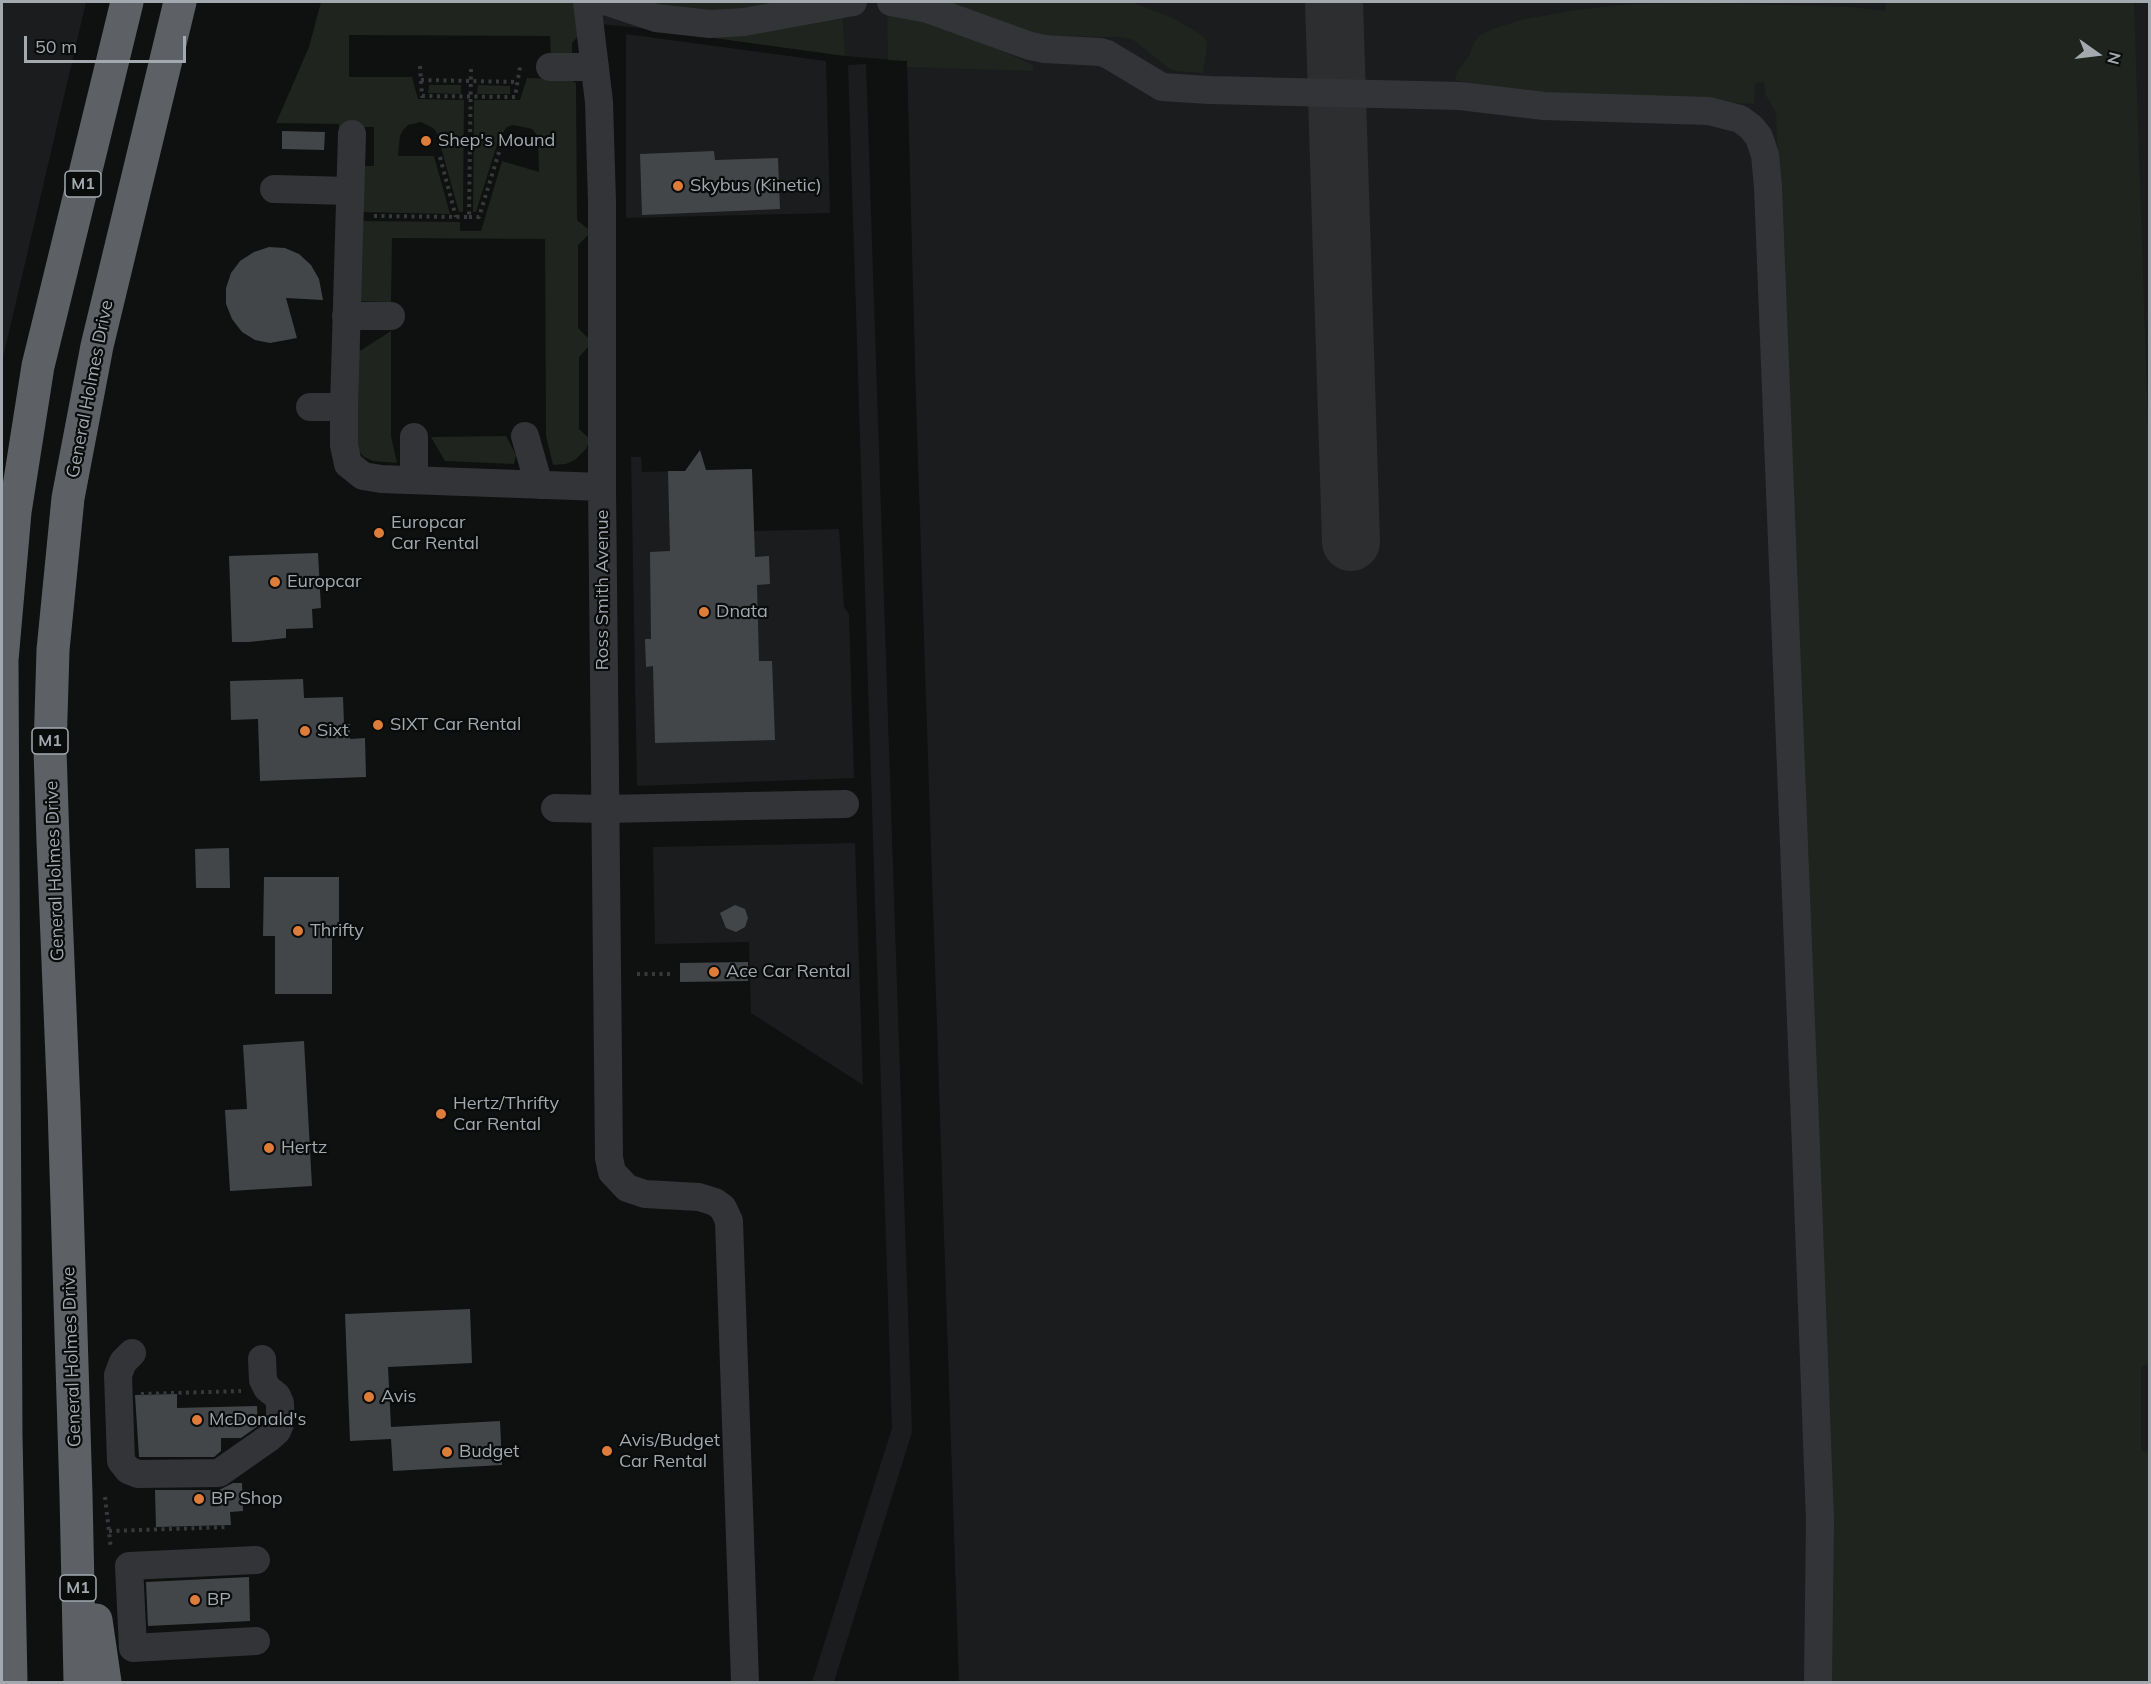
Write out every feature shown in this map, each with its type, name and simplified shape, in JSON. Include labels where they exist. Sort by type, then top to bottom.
[{"type":"highway","name":"M1","points":[[11,1683],[6,1424],[2,660],[15,512],[38,366],[127,2]]},
{"type":"highway","name":"General Holmes Drive","points":[[80,1683],[90,1492],[64,1106],[50,750],[53,650],[68,498],[97,346],[180,2]]},
{"type":"highway","points":[[2,493],[38,366]]},
{"type":"highway","points":[[90,1492],[105,1683]]},
{"type":"lane","points":[[595,9],[710,24],[744,22],[853,2]]},
{"type":"lane","points":[[891,2],[928,9],[1030,46],[1107,54],[1162,87],[1460,96],[1544,106],[1709,111],[1740,119],[1759,137],[1765,155],[1768,187],[1820,1520],[1818,1683]]},
{"type":"lane","name":"Ross Smith Avenue","points":[[595,9],[595,67],[599,102],[602,202],[602,487],[609,1158],[612,1172],[627,1188],[645,1194],[699,1197],[715,1202],[723,1209],[729,1221],[745,1683]]},
{"type":"lane","points":[[550,67],[595,67]]},
{"type":"lane","points":[[352,134],[344,407],[344,445],[348,464],[363,476],[381,479],[602,487]]},
{"type":"lane","points":[[274,189],[349,203]]},
{"type":"lane","points":[[346,316],[391,316]]},
{"type":"lane","points":[[310,407],[344,407]]},
{"type":"lane","points":[[414,436],[414,480]]},
{"type":"lane","points":[[525,436],[539,484]]},
{"type":"lane","points":[[555,808],[845,804]]},
{"type":"lane","points":[[132,1353],[123,1362],[118,1375],[121,1461],[128,1470],[138,1474],[219,1473],[266,1441],[277,1431],[280,1424],[280,1403],[277,1396],[258,1377]]},
{"type":"lane","points":[[256,1560],[129,1566],[133,1648],[256,1641]]},
{"type":"path","points":[[420,66],[422,96],[470,97],[515,97],[520,67]]},
{"type":"path","points":[[469,217],[471,66]]},
{"type":"path","points":[[421,80],[518,82]]},
{"type":"path","points":[[349,203],[456,217],[479,217],[499,152]]},
{"type":"path","points":[[440,157],[456,217]]},
{"type":"path","points":[[638,974],[672,974]]},
{"type":"path","points":[[133,1394],[258,1377]]},
{"type":"path","points":[[90,1492],[109,1531],[111,1552]]},
{"type":"path","points":[[109,1531],[230,1527]]},
{"type":"shaded area","points":[[2,2],[86,2],[2,362]]},
{"type":"shaded area","points":[[321,2],[576,2],[582,32],[572,43],[572,57],[551,57],[550,36],[349,35],[349,77],[412,77],[418,99],[464,100],[463,212],[459,212],[437,133],[433,128],[421,122],[408,125],[403,130],[400,136],[398,156],[434,156],[450,214],[358,212],[358,166],[374,166],[374,127],[345,127],[338,178],[339,124],[276,123],[309,47]]},
{"type":"shaded area","points":[[559,2],[2149,2],[2149,1682],[959,1682],[916,401],[907,61],[845,56],[581,22]]},
{"type":"shaded area","points":[[626,2],[820,2],[748,17]]},
{"type":"shaded area","points":[[919,2],[1134,3],[1173,18],[1206,40],[1203,73],[1176,71],[1169,68],[1132,39],[1021,35]]},
{"type":"shaded area","points":[[1886,2],[2134,2],[2150,485],[2150,1363],[2141,1367],[2141,1450],[2150,1454],[2149,1682],[1828,1682],[1776,112],[1765,94],[1764,82],[1755,83],[1754,104],[1512,92],[1455,80],[1457,72],[1480,35],[1525,19],[1576,10],[1632,4],[1712,3],[1850,7],[1885,11]]},
{"type":"shaded area","points":[[842,7],[845,56],[649,29]]},
{"type":"shaded area","points":[[887,10],[905,12],[1005,52],[1033,65],[1033,71],[907,67],[907,61],[888,60]]},
{"type":"shaded area","points":[[626,34],[826,61],[830,213],[626,218]]},
{"type":"shaded area","points":[[866,64],[912,1432],[834,1682],[812,1682],[892,1428],[848,65]]},
{"type":"shaded area","points":[[527,78],[570,79],[576,83],[577,220],[588,229],[588,235],[578,245],[578,328],[589,339],[589,346],[579,357],[579,429],[590,439],[586,449],[575,460],[566,464],[553,465],[546,436],[545,239],[392,238],[391,302],[355,301],[357,221],[460,222],[460,231],[481,231],[502,161],[539,172],[536,134],[532,129],[513,125],[507,127],[499,138],[476,212],[473,212],[474,100],[520,100]]},
{"type":"shaded area","points":[[429,85],[461,85],[461,94],[428,93]]},
{"type":"shaded area","points":[[478,85],[510,86],[510,94],[477,94]]},
{"type":"shaded area","points":[[391,331],[391,436],[397,463],[373,461],[364,457],[357,449],[355,354]]},
{"type":"shaded area","points":[[506,436],[516,455],[514,464],[445,461],[431,437]]},
{"type":"shaded area","points":[[631,457],[641,457],[642,472],[752,469],[753,531],[839,529],[844,607],[849,614],[854,778],[637,786]]},
{"type":"shaded area","points":[[855,843],[863,1085],[751,1013],[749,942],[655,944],[653,847]]},
{"type":"building","points":[[282,131],[325,132],[324,150],[282,149]]},
{"type":"building","points":[[714,151],[715,160],[778,158],[780,209],[642,215],[640,154]]},
{"type":"building","points":[[269,247],[285,248],[299,254],[311,265],[319,279],[323,300],[286,298],[297,338],[270,343],[255,340],[242,332],[232,319],[226,304],[226,288],[231,273],[240,261],[254,252]]},
{"type":"building","name":"Dnata","points":[[700,450],[706,470],[752,469],[755,557],[769,556],[770,584],[757,585],[759,661],[772,661],[775,740],[655,743],[653,666],[646,667],[645,639],[651,639],[650,552],[670,551],[668,471],[685,471]]},
{"type":"building","name":"Europcar","points":[[318,553],[321,608],[312,609],[313,628],[286,629],[286,638],[232,642],[229,556]]},
{"type":"building","name":"Sixt","points":[[303,679],[304,698],[343,697],[344,724],[350,724],[350,739],[365,738],[366,777],[260,781],[258,719],[231,720],[230,681]]},
{"type":"building","points":[[229,848],[230,888],[196,888],[195,849]]},
{"type":"building","name":"Thrifty","points":[[264,877],[339,877],[339,926],[332,926],[332,994],[275,994],[275,936],[263,936]]},
{"type":"building","points":[[735,905],[745,909],[748,918],[745,927],[736,932],[726,928],[720,913]]},
{"type":"building","name":"Ace Car Rental","points":[[748,962],[748,981],[680,982],[680,963]]},
{"type":"building","name":"Hertz","points":[[304,1041],[312,1186],[230,1191],[225,1110],[247,1109],[243,1045]]},
{"type":"building","name":"Avis","points":[[470,1309],[472,1363],[388,1367],[391,1427],[500,1421],[502,1465],[393,1471],[391,1439],[350,1441],[345,1314]]},
{"type":"building","name":"McDonald's","points":[[177,1394],[177,1408],[257,1406],[258,1426],[241,1438],[221,1438],[221,1451],[214,1457],[139,1457],[135,1395]]},
{"type":"building","name":"BP Shop","points":[[233,1483],[242,1483],[243,1511],[230,1512],[231,1525],[156,1527],[155,1490],[219,1490]]},
{"type":"building","name":"BP","points":[[249,1577],[250,1621],[148,1626],[146,1582]]},
{"type":"taxiway","points":[[1334,2],[1351,542]]},
{"type":"place","name":"Shep's Mound","points":[[426,141]]},
{"type":"place","name":"Skybus (Kinetic)","points":[[678,186]]},
{"type":"place","name":"Europcar Car Rental","points":[[379,533]]},
{"type":"place","name":"Europcar","points":[[275,582]]},
{"type":"place","name":"Dnata","points":[[704,612]]},
{"type":"place","name":"SIXT Car Rental","points":[[378,725]]},
{"type":"place","name":"Sixt","points":[[305,731]]},
{"type":"place","name":"Thrifty","points":[[298,931]]},
{"type":"place","name":"Ace Car Rental","points":[[714,972]]},
{"type":"place","name":"Hertz/Thrifty Car Rental","points":[[441,1114]]},
{"type":"place","name":"Hertz","points":[[269,1148]]},
{"type":"place","name":"Avis","points":[[369,1397]]},
{"type":"place","name":"McDonald's","points":[[197,1420]]},
{"type":"place","name":"Avis/Budget Car Rental","points":[[607,1451]]},
{"type":"place","name":"Budget","points":[[447,1452]]},
{"type":"place","name":"BP Shop","points":[[199,1499]]},
{"type":"place","name":"BP","points":[[195,1600]]}]
